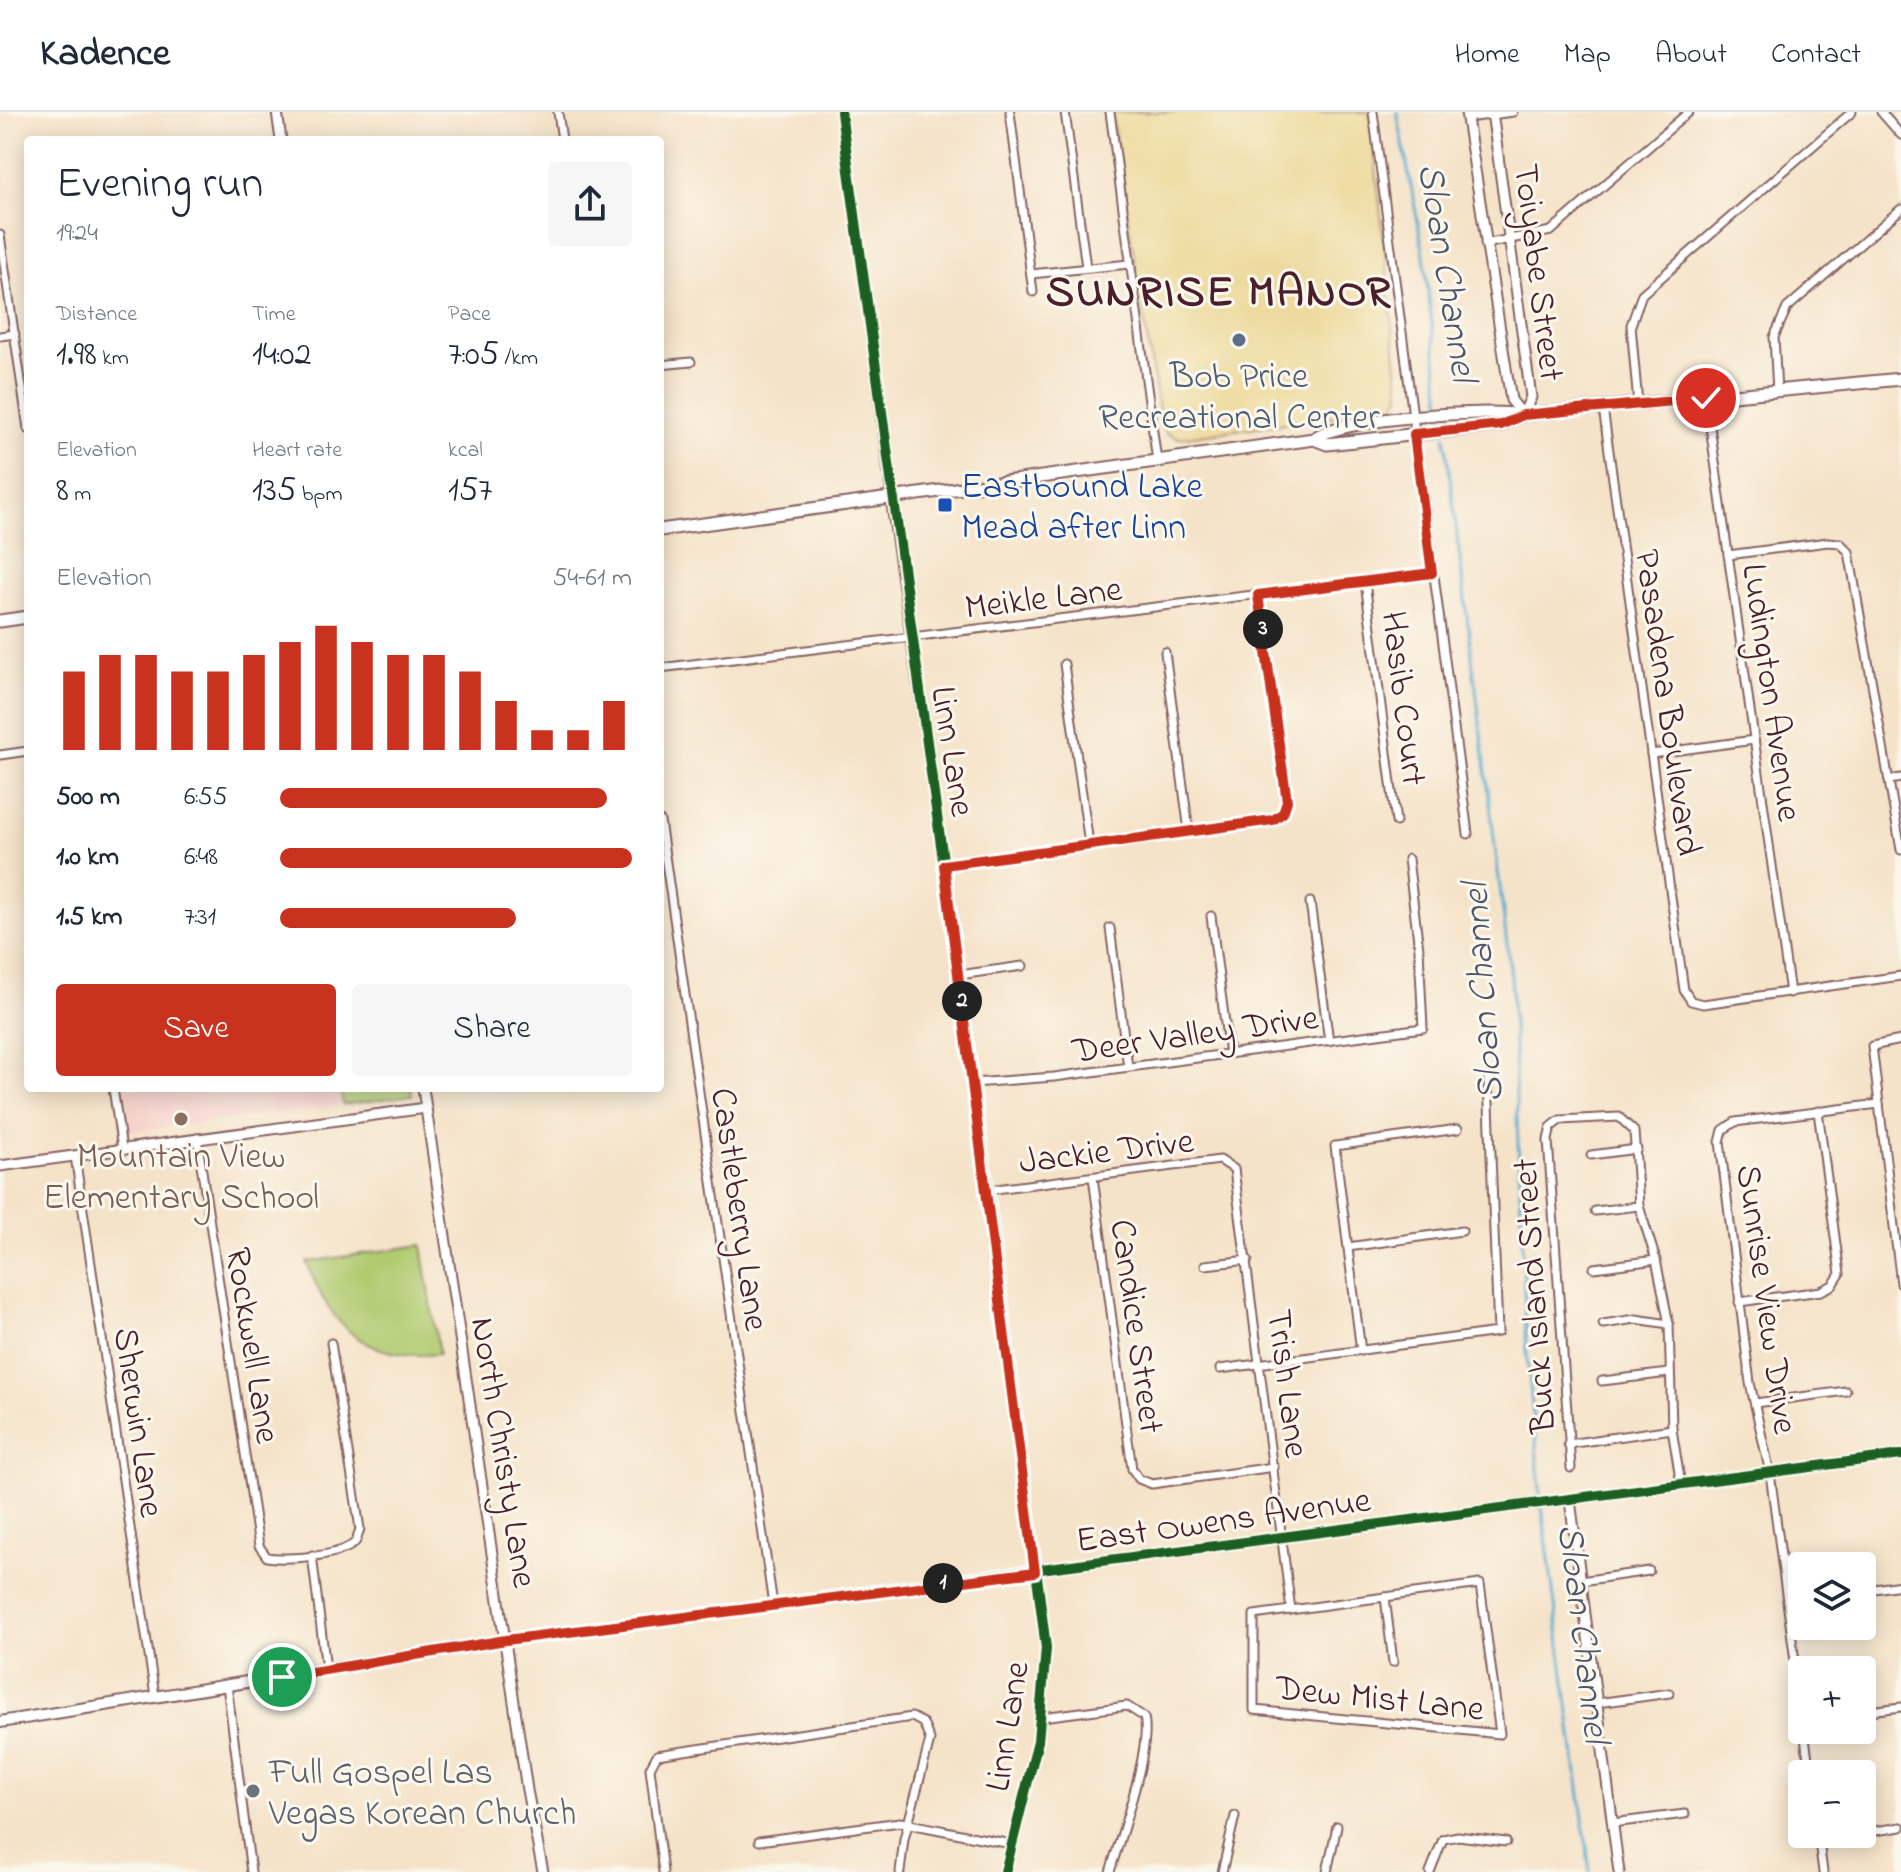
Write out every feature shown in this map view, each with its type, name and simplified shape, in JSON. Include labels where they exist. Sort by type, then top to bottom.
[{"type":"main road","points":[[1314,439],[1325,429],[1412,418],[1499,411],[1523,415],[1901,379]]},
{"type":"main road","points":[[664,529],[1314,439],[1327,444],[1501,425],[1523,415]]},
{"type":"main road","points":[[0,621],[24,618]]},
{"type":"main road","name":"East Owens Avenue","points":[[0,1722],[506,1640],[1901,1455]]},
{"type":"street","points":[[277,112],[280,136]]},
{"type":"street","points":[[558,112],[561,136]]},
{"type":"street","name":"Linn Lane","points":[[841,112],[910,639],[988,1190],[1046,1648],[1042,1717],[1005,1872]]},
{"type":"street","points":[[1010,112],[1033,292]]},
{"type":"street","points":[[1065,112],[1086,267]]},
{"type":"street","points":[[1110,112],[1157,461]]},
{"type":"street","points":[[1373,112],[1468,834]]},
{"type":"street","points":[[1467,115],[1513,112]]},
{"type":"street","points":[[1485,244],[1551,231],[1689,112]]},
{"type":"street","points":[[1638,404],[1631,325],[1642,294],[1852,112]]},
{"type":"street","points":[[1881,112],[1901,135]]},
{"type":"street","name":"Toiyabe Street","points":[[1467,115],[1511,400],[1523,415],[1531,397],[1492,113]]},
{"type":"street","points":[[1777,391],[1774,337],[1787,308],[1901,209]]},
{"type":"street","points":[[0,235],[24,400]]},
{"type":"street","points":[[1031,274],[1129,264]]},
{"type":"street","points":[[0,336],[15,334]]},
{"type":"street","points":[[664,365],[691,362]]},
{"type":"street","name":"Ludington Avenue","points":[[1706,398],[1790,993]]},
{"type":"street","name":"Pasadena Boulevard","points":[[1603,408],[1684,990],[1691,1001],[1703,1004],[1790,993]]},
{"type":"street","points":[[1728,555],[1828,542],[1840,543],[1849,552],[1901,850]]},
{"type":"street","name":"Meikle Lane","points":[[664,668],[1432,573]]},
{"type":"street","name":"Hasib Court","points":[[1365,582],[1396,822]]},
{"type":"street","points":[[944,865],[1273,820],[1283,813],[1287,801],[1258,595]]},
{"type":"street","points":[[1165,652],[1189,831]]},
{"type":"street","points":[[1064,664],[1089,844]]},
{"type":"street","points":[[1651,754],[1754,740]]},
{"type":"street","points":[[0,755],[24,752]]},
{"type":"street","points":[[1889,780],[1901,778]]},
{"type":"street","name":"Castleberry Lane","points":[[664,849],[773,1605]]},
{"type":"street","name":"Deer Valley Drive","points":[[973,1083],[1128,1067],[1423,1028],[1408,859]]},
{"type":"street","points":[[1310,902],[1329,1041]]},
{"type":"street","points":[[1211,916],[1229,1054]]},
{"type":"street","points":[[1110,928],[1128,1067]]},
{"type":"street","points":[[959,975],[1023,966]]},
{"type":"street","points":[[1790,993],[1901,976]]},
{"type":"street","points":[[1901,1040],[1872,1046],[1901,1284]]},
{"type":"street","points":[[1220,1369],[1498,1332],[1488,1079]]},
{"type":"street","points":[[114,1092],[122,1149]]},
{"type":"street","name":"North Christy Lane","points":[[424,1092],[543,1872]]},
{"type":"street","points":[[1739,1302],[1821,1291],[1833,1285],[1840,1274],[1818,1111],[1879,1104]]},
{"type":"street","points":[[0,1166],[426,1108]]},
{"type":"street","name":"Sunrise View Drive","points":[[1794,1656],[1770,1473],[1739,1302],[1720,1142],[1723,1130],[1735,1122],[1818,1111]]},
{"type":"street","name":"Buck Island Street","points":[[1571,1468],[1548,1140],[1554,1123],[1619,1117],[1634,1131],[1637,1149]]},
{"type":"street","points":[[1361,1351],[1335,1146],[1458,1129]]},
{"type":"street","name":"Rockwell Lane","points":[[197,1138],[259,1546],[267,1557],[283,1560],[312,1555]]},
{"type":"street","points":[[1591,1155],[1637,1149],[1639,1206],[1656,1260],[1669,1324],[1672,1429],[1681,1485]]},
{"type":"street","name":"Sherwin Lane","points":[[75,1156],[155,1696]]},
{"type":"street","name":"Jackie Drive","points":[[988,1190],[1220,1160],[1230,1165]]},
{"type":"street","name":"Trish Lane","points":[[1230,1165],[1237,1176],[1291,1610]]},
{"type":"street","name":"Candice Street","points":[[1093,1177],[1132,1469],[1139,1479],[1152,1484],[1274,1467]]},
{"type":"street","points":[[1595,1211],[1639,1206]]},
{"type":"street","points":[[1348,1247],[1462,1231]]},
{"type":"street","points":[[1205,1265],[1248,1260]]},
{"type":"street","points":[[1594,1268],[1656,1260]]},
{"type":"street","points":[[1603,1324],[1636,1319],[1669,1324]]},
{"type":"street","points":[[326,1669],[312,1555],[344,1550],[356,1542],[360,1529],[331,1343]]},
{"type":"street","points":[[1602,1381],[1669,1373]]},
{"type":"street","points":[[1755,1403],[1846,1391]]},
{"type":"street","points":[[1568,1444],[1672,1429]]},
{"type":"street","points":[[1570,1500],[1619,1872]]},
{"type":"street","points":[[1581,1581],[1649,1571]]},
{"type":"street","name":"Dew Mist Lane","points":[[1291,1610],[1254,1615],[1254,1710],[1500,1734],[1480,1584],[1385,1597]]},
{"type":"street","points":[[1876,1589],[1901,1585]]},
{"type":"street","points":[[1291,1610],[1385,1597],[1393,1662]]},
{"type":"street","points":[[227,1685],[251,1872]]},
{"type":"street","points":[[1597,1703],[1670,1693]]},
{"type":"street","points":[[1042,1717],[1127,1706],[1140,1711],[1146,1725],[1110,1872]]},
{"type":"street","points":[[1876,1710],[1901,1707]]},
{"type":"street","points":[[663,1872],[650,1768],[653,1760],[663,1752],[912,1717],[923,1723],[930,1740],[908,1822],[900,1872]]},
{"type":"street","points":[[1612,1823],[1685,1814]]},
{"type":"street","points":[[1222,1872],[1235,1816]]},
{"type":"street","points":[[759,1841],[908,1822],[1011,1844]]},
{"type":"street","points":[[1327,1872],[1337,1826]]},
{"type":"street","points":[[1876,1831],[1901,1827]]},
{"type":"street","points":[[1430,1872],[1443,1839],[1458,1836],[1506,1842]]},
{"type":"street","points":[[1820,1848],[1823,1872]]},
{"type":"shaded area","name":"Mountain View Elementary School","points":[[123,1092],[341,1092],[343,1105],[128,1132]]},
{"type":"green space","points":[[341,1092],[412,1092],[412,1095],[343,1105]]},
{"type":"green space","points":[[422,1245],[439,1354],[391,1352],[354,1335],[327,1305],[307,1262]]},
{"type":"sand","points":[[1111,112],[1370,112],[1400,396],[1392,408],[1179,438],[1166,433],[1161,424]]},
{"type":"waterway","name":"Sloan Channel","points":[[1397,112],[1424,255],[1444,428]]},
{"type":"waterway","name":"Sloan Channel","points":[[1445,436],[1511,977],[1527,1354],[1541,1499]]},
{"type":"waterway","name":"Sloan Channel","points":[[1542,1507],[1590,1872]]},
{"type":"cycle path","points":[[841,112],[988,1190],[1046,1648],[1038,1741],[1005,1872]]},
{"type":"cycle path","points":[[506,1640],[1901,1455]]},
{"type":"place","name":"Bob Price Recreational Center","points":[[1239,340]]},
{"type":"place","name":"Eastbound Lake Mead after Linn","points":[[945,505]]},
{"type":"place","name":"Mountain View Elementary School","points":[[181,1119]]},
{"type":"place","name":"Full Gospel Las Vegas Korean Church","points":[[253,1791]]},
{"type":"district","name":"SUNRISE MANOR","points":[[1219,290]]},
{"type":"route","points":[[282,1677],[506,1640],[1035,1572],[944,865],[1273,820],[1283,813],[1287,801],[1258,595],[1432,573],[1414,434],[1501,425],[1523,415],[1706,398]]}]
